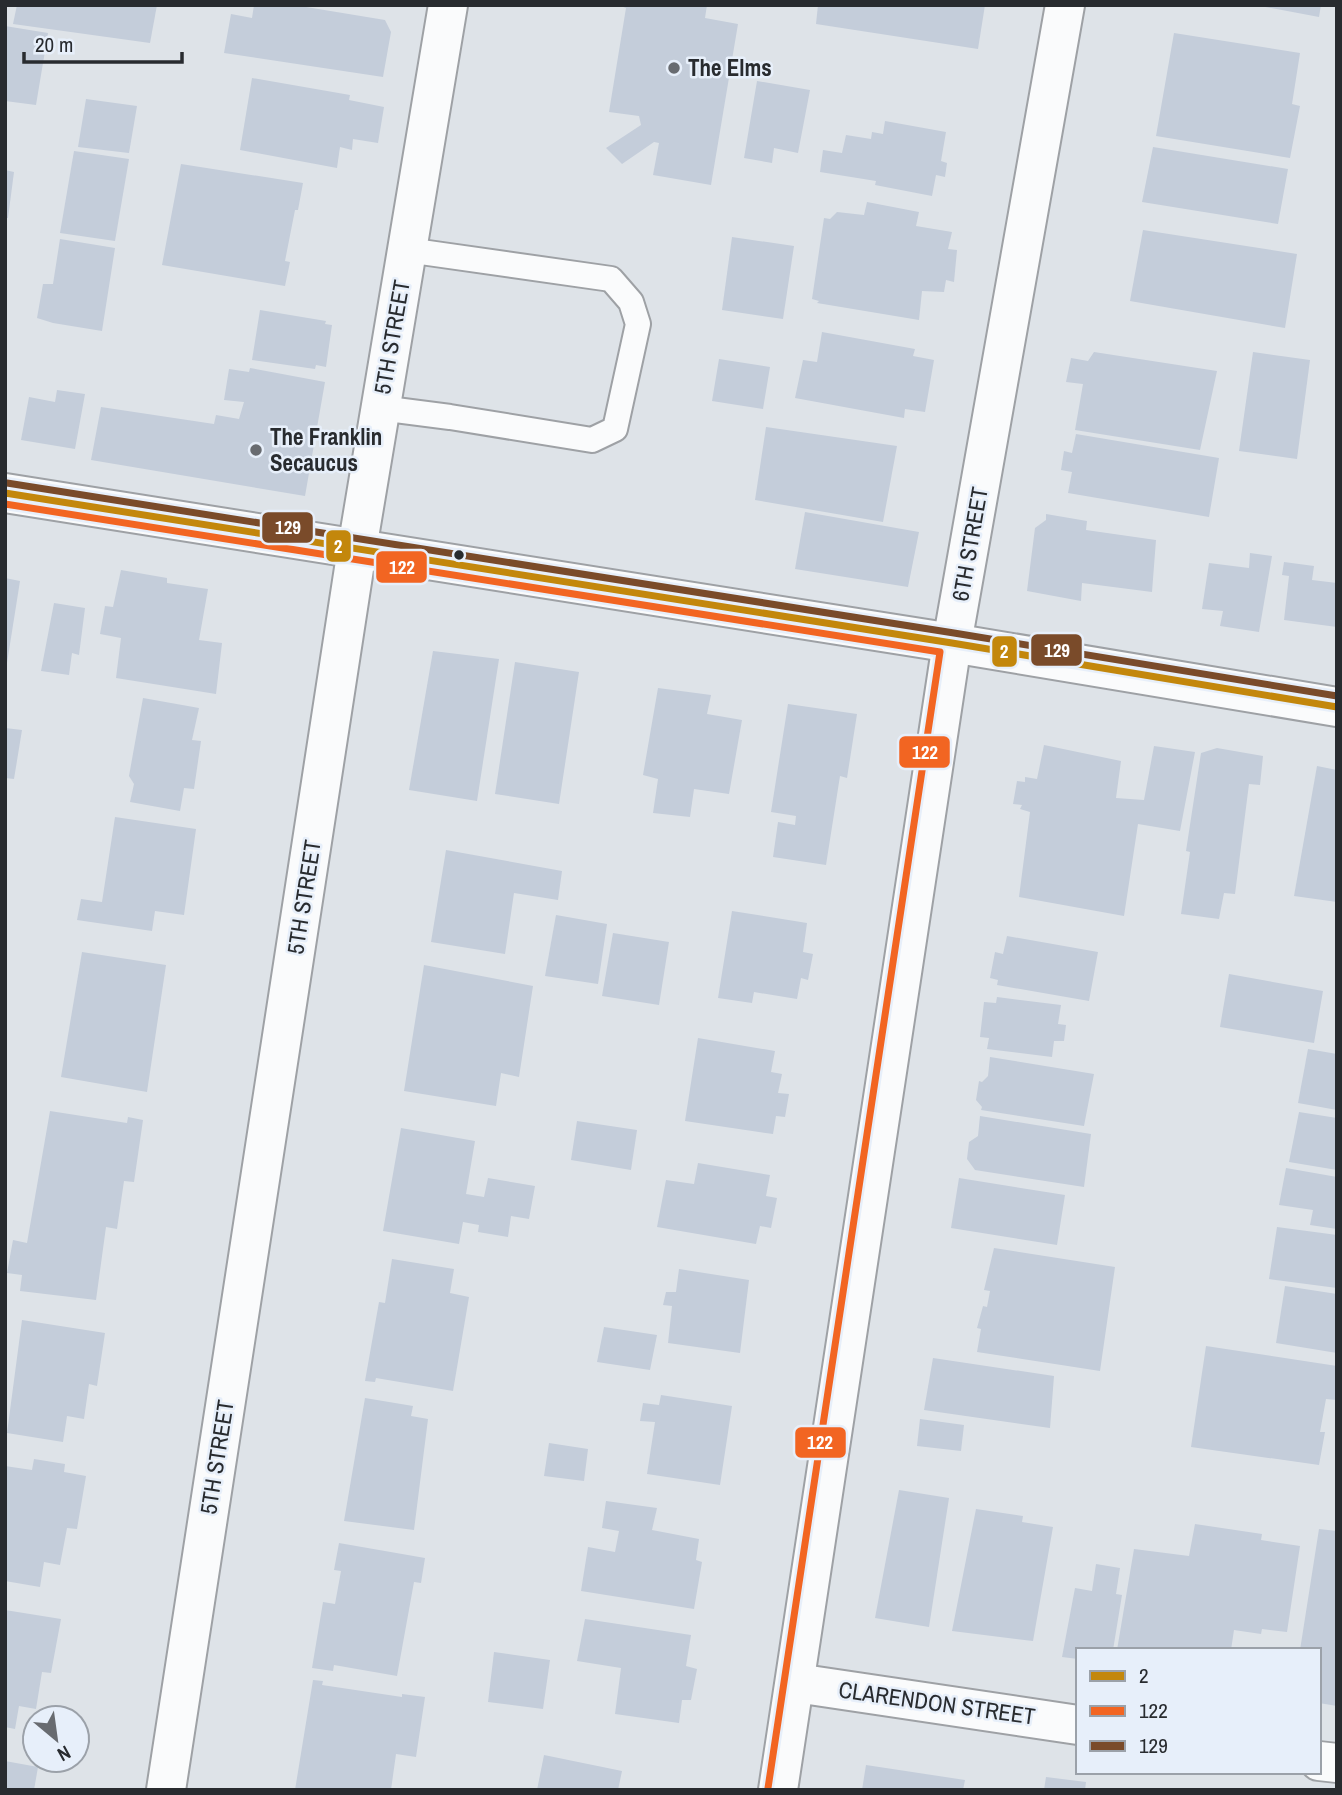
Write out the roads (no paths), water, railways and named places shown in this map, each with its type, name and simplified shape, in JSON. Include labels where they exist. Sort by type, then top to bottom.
[{"type":"street","name":"5TH STREET","points":[[166,1790],[357,549],[448,5]]},
{"type":"street","name":"6TH STREET","points":[[778,1790],[952,643],[1065,5]]},
{"type":"street","points":[[5,493],[952,643],[1337,707]]},
{"type":"street","name":"CLARENDON STREET","points":[[796,1683],[1076,1724]]},
{"type":"lane","points":[[380,408],[592,440],[615,429],[638,324],[631,302],[611,279],[407,250]]},
{"type":"place","name":"The Elms","points":[[674,68]]},
{"type":"place","name":"The Franklin Secaucus","points":[[256,450]]}]
